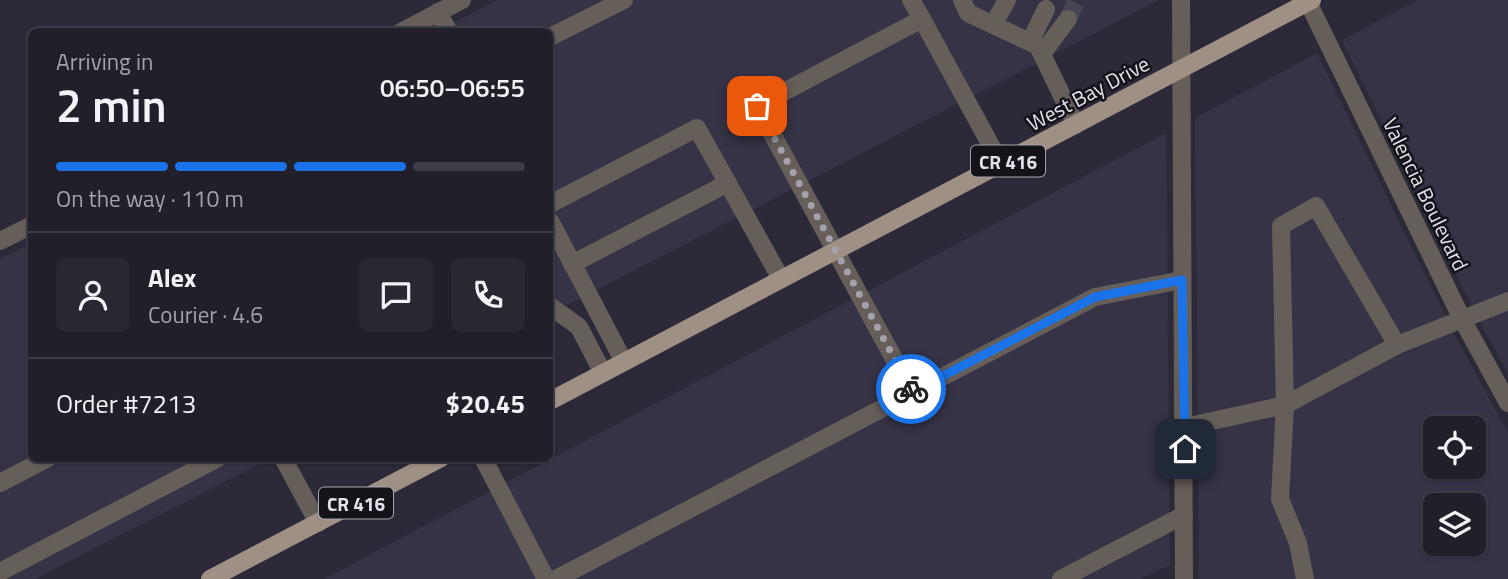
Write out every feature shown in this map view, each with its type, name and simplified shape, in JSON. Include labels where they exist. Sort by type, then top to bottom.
[{"type":"main road","name":"West Bay Drive","points":[[553,399],[1310,1]]},
{"type":"main road","name":"CR 416","points":[[210,579],[433,462]]},
{"type":"street","points":[[409,28],[462,0]]},
{"type":"street","points":[[553,36],[624,0]]},
{"type":"street","points":[[911,0],[1001,164]]},
{"type":"street","points":[[993,25],[1007,0]]},
{"type":"street","points":[[1181,0],[1184,579]]},
{"type":"street","name":"Valencia Boulevard","points":[[1310,1],[1462,319],[1508,403]]},
{"type":"street","points":[[965,6],[1036,48],[1076,125]]},
{"type":"street","points":[[1036,48],[1046,9]]},
{"type":"street","points":[[439,12],[447,28]]},
{"type":"street","points":[[912,392],[757,106],[922,19]]},
{"type":"street","points":[[1036,48],[1068,19]]},
{"type":"street","points":[[553,202],[697,128],[781,279]]},
{"type":"street","points":[[572,264],[728,183]]},
{"type":"street","points":[[1305,579],[1298,543],[1280,499],[1285,405],[1281,226],[1316,206],[1397,345]]},
{"type":"street","points":[[0,241],[28,227]]},
{"type":"street","points":[[553,227],[624,362]]},
{"type":"street","points":[[556,579],[1095,297],[1182,280]]},
{"type":"street","points":[[1185,427],[1285,405],[1397,345],[1508,301]]},
{"type":"street","points":[[553,308],[579,327],[603,373]]},
{"type":"street","points":[[0,483],[40,462]]},
{"type":"street","points":[[0,572],[210,462]]},
{"type":"street","points":[[285,462],[318,523]]},
{"type":"street","points":[[485,462],[546,579]]},
{"type":"street","points":[[1061,579],[1184,515]]},
{"type":"shaded area","points":[[497,0],[1159,0],[553,312],[553,28],[444,28]]},
{"type":"shaded area","points":[[1418,0],[1508,0],[1508,373],[1475,313],[1342,40]]},
{"type":"shaded area","points":[[1317,53],[1450,326],[1508,433],[1508,579],[1199,579],[1195,118]]},
{"type":"shaded area","points":[[1166,133],[1170,565],[1140,579],[324,579],[545,462],[553,462],[553,458]]},
{"type":"shaded area","points":[[28,245],[28,462],[263,462],[35,579],[0,579],[0,259]]},
{"type":"tunnel","points":[[1068,19],[1077,0]]},
{"type":"way so far","points":[[757,106],[911,389]]},
{"type":"route","points":[[911,389],[912,392],[1095,297],[1182,280],[1185,449]]}]
